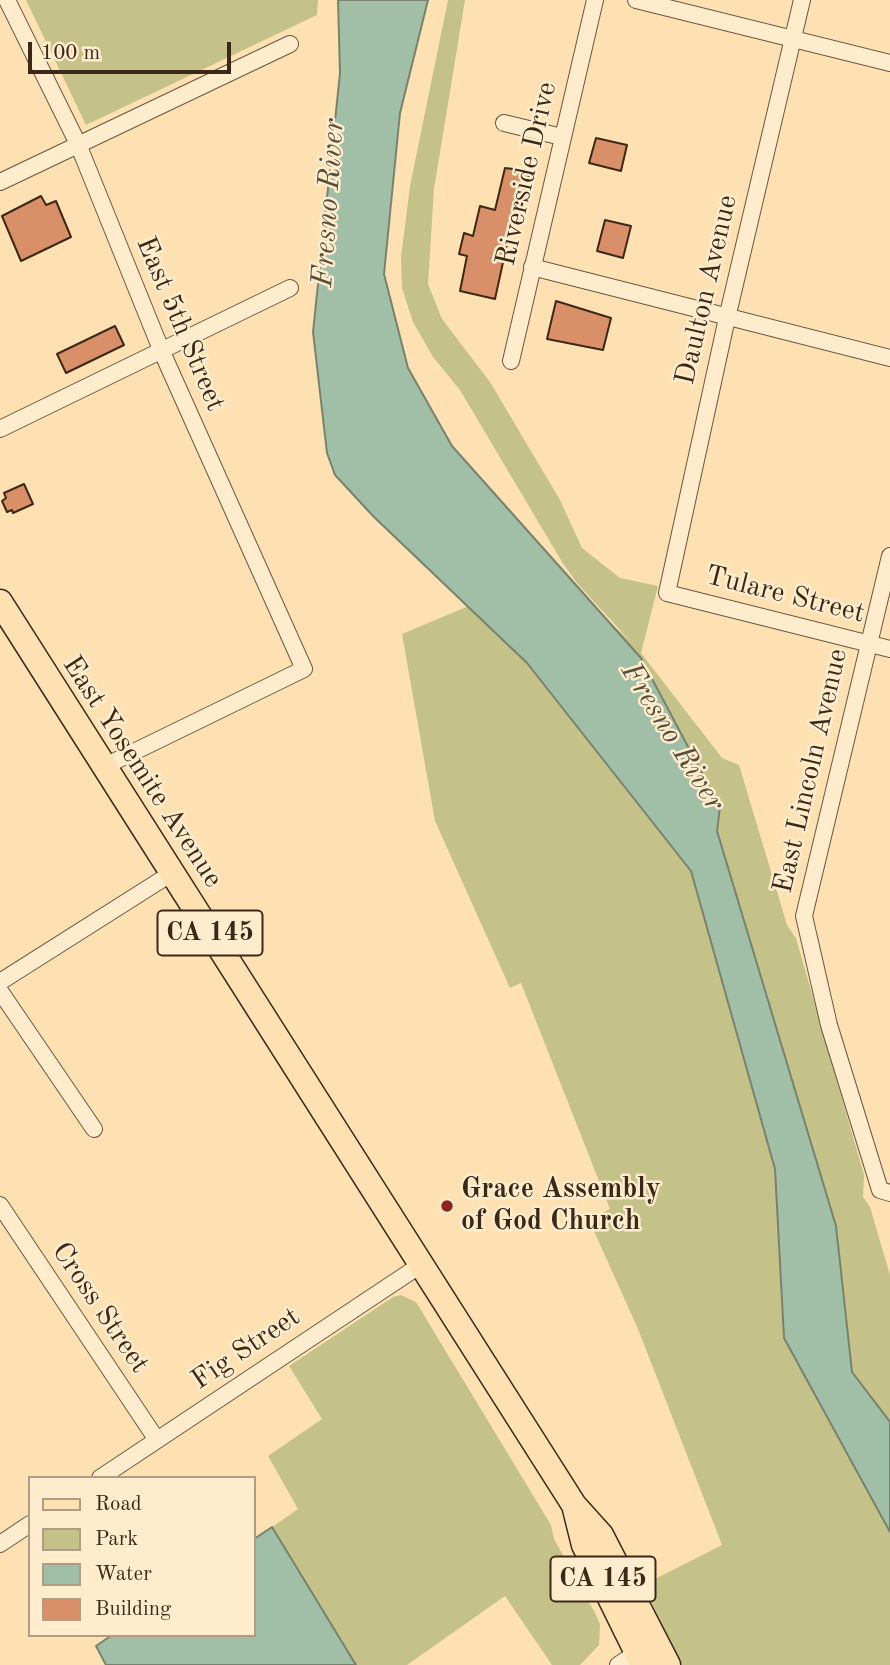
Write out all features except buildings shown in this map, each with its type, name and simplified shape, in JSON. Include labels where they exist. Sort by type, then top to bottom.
[{"type":"main road","name":"East Yosemite Avenue","points":[[0,602],[574,1505],[584,1545],[639,1656],[668,1665]]},
{"type":"street","name":"East 5th Street","points":[[7,0],[78,144],[162,352],[304,669],[103,767]]},
{"type":"street","name":"Riverside Drive","points":[[511,361],[594,0]]},
{"type":"street","points":[[636,0],[890,63]]},
{"type":"street","name":"Daulton Avenue","points":[[667,593],[727,318],[802,0]]},
{"type":"street","points":[[0,182],[290,44]]},
{"type":"street","points":[[504,123],[562,137]]},
{"type":"street","points":[[532,267],[890,358]]},
{"type":"street","points":[[0,429],[290,288]]},
{"type":"street","name":"East Lincoln Avenue","points":[[890,556],[804,916],[829,1025],[880,1191],[890,1193]]},
{"type":"street","name":"Tulare Street","points":[[667,593],[890,649]]},
{"type":"street","points":[[0,982],[172,873]]},
{"type":"street","points":[[0,991],[94,1129]]},
{"type":"street","name":"Cross Street","points":[[0,1205],[157,1440]]},
{"type":"street","name":"Fig Street","points":[[103,1476],[422,1264]]},
{"type":"street","points":[[0,1544],[28,1525]]},
{"type":"green space","points":[[26,0],[318,0],[317,15],[86,125]]},
{"type":"green space","points":[[448,0],[465,0],[434,189],[428,284],[442,319],[490,382],[560,500],[582,548],[620,578],[658,586],[641,653],[722,758],[739,765],[787,925],[796,938],[864,1175],[863,1197],[870,1207],[890,1275],[890,1665],[682,1665],[643,1585],[722,1545],[638,1329],[589,1220],[610,1209],[521,983],[510,988],[435,821],[402,634],[554,570],[630,641],[577,583],[562,562],[460,390],[433,357],[413,322],[402,288],[401,257],[410,186]]},
{"type":"green space","points":[[401,1295],[416,1302],[551,1525],[554,1539],[595,1613],[600,1624],[599,1645],[580,1665],[552,1665],[505,1596],[407,1665],[356,1665],[272,1527],[298,1509],[268,1456],[322,1419],[289,1366],[393,1297]]},
{"type":"water","name":"Fresno River","points":[[338,0],[428,0],[400,113],[384,274],[408,368],[452,446],[641,658],[720,807],[717,831],[836,1226],[852,1372],[890,1422],[890,1532],[784,1338],[775,1169],[691,871],[527,663],[374,517],[335,475],[327,453],[313,332],[340,73]]},
{"type":"water","points":[[272,1527],[356,1665],[106,1665],[96,1646],[109,1637],[256,1637],[256,1538]]},
{"type":"place","name":"Grace Assembly of God Church","points":[[447,1206]]}]
